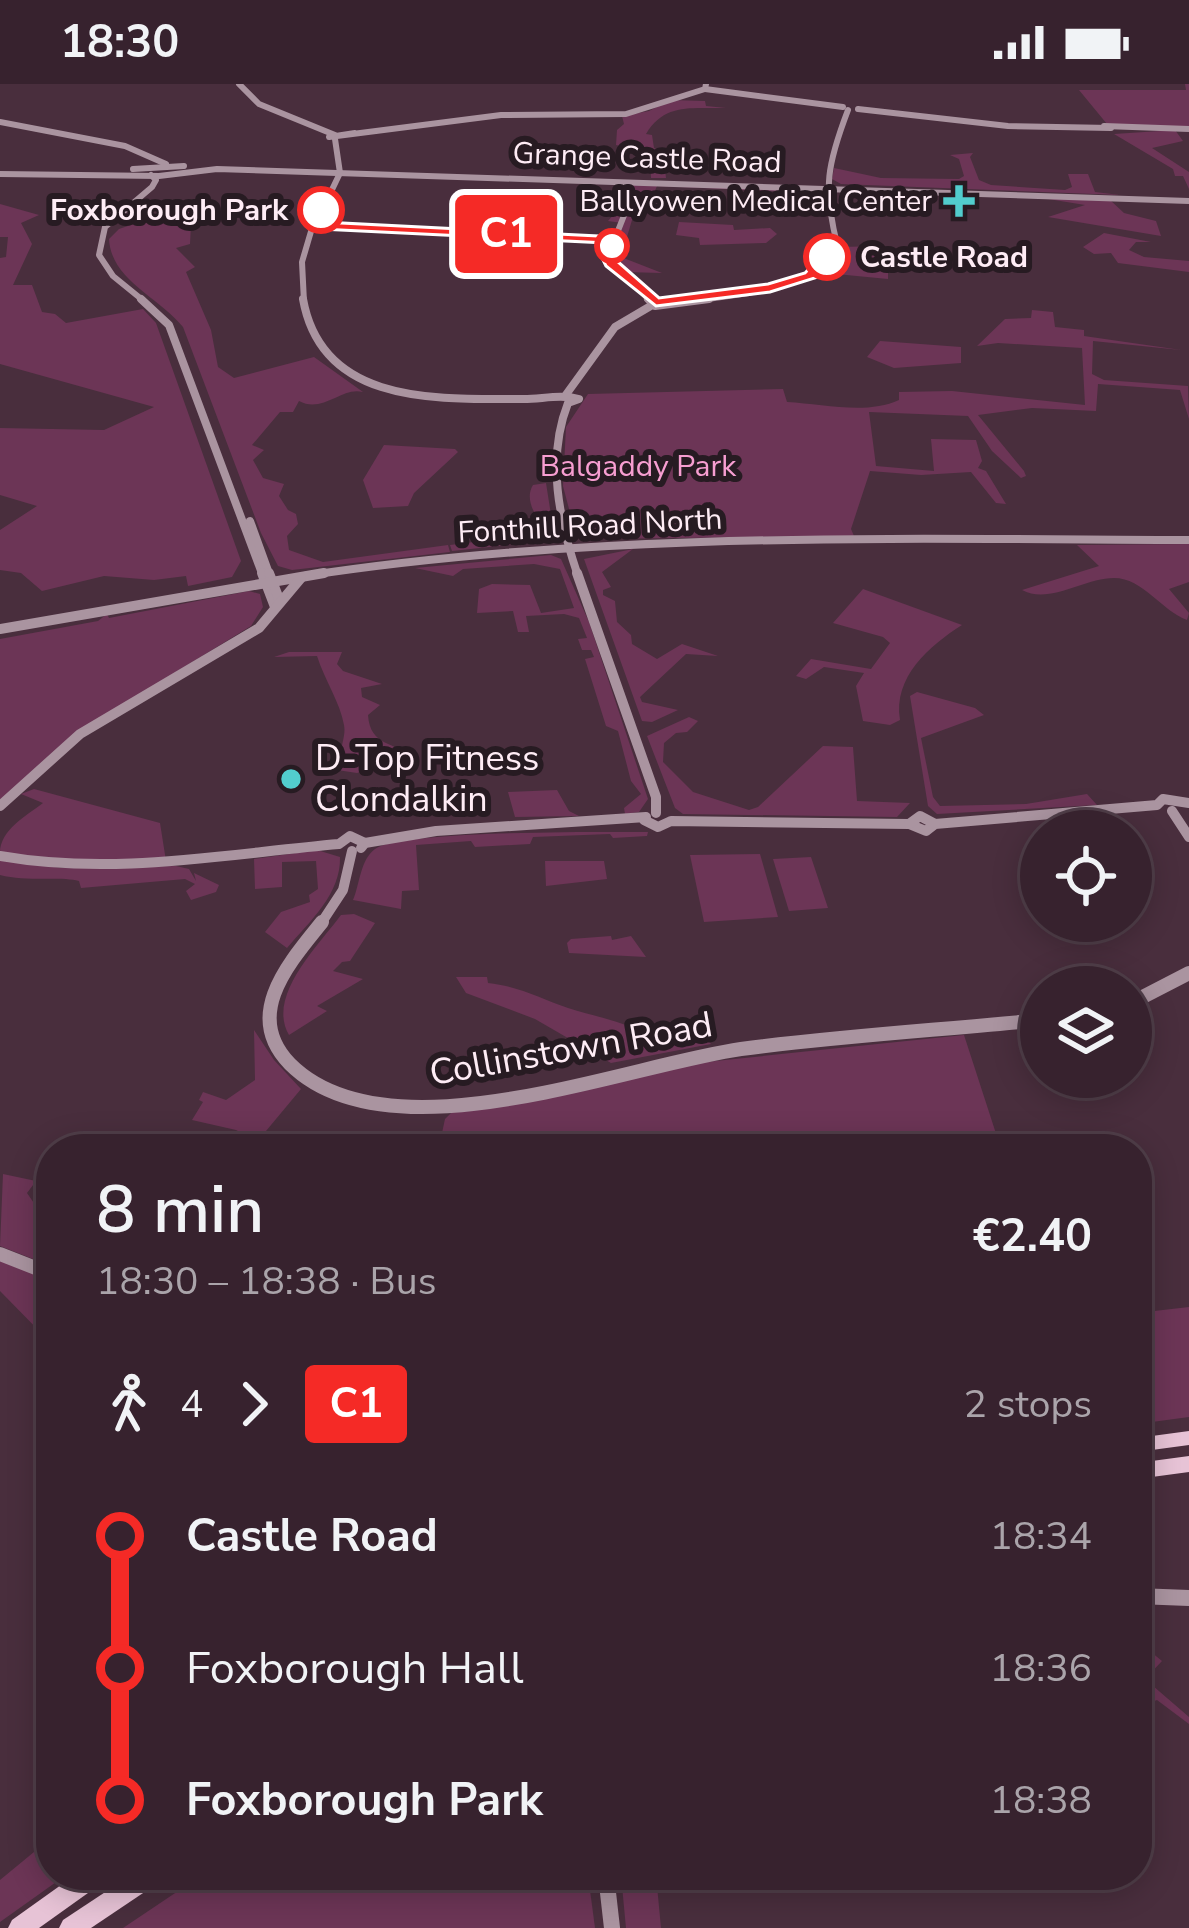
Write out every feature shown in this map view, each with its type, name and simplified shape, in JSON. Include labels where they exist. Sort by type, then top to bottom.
[{"type":"highway","points":[[1152,1443],[1189,1438]]},
{"type":"highway","points":[[1152,1469],[1189,1463]]},
{"type":"highway","points":[[20,1928],[73,1890]]},
{"type":"highway","points":[[71,1928],[127,1890]]},
{"type":"street","points":[[238,84],[260,104],[336,137],[501,115],[626,114],[702,87],[1008,127],[1189,129]]},
{"type":"street","points":[[0,856],[78,866],[148,866],[345,847],[436,831],[650,816],[659,808],[654,790],[568,549],[554,458],[558,428],[568,399],[615,327],[660,304],[749,293],[805,273],[837,244],[826,187],[834,138],[850,109]]},
{"type":"street","points":[[0,123],[133,148],[172,169],[116,221],[104,236],[102,255],[111,272],[159,306],[175,324],[261,562],[275,571],[308,574]]},
{"type":"street","points":[[0,123],[152,158],[148,171],[154,185],[103,229],[99,255],[115,279],[154,307],[169,325],[277,603]]},
{"type":"street","points":[[336,137],[335,176],[299,259],[299,287],[313,344],[334,366],[365,381],[418,394],[568,399]]},
{"type":"street","name":"Grange Castle Road","points":[[172,169],[806,184],[1189,200]]},
{"type":"street","name":"Grange Castle Road","points":[[0,172],[314,170],[335,176],[1189,200]]},
{"type":"street","points":[[646,195],[625,213],[608,256],[660,304]]},
{"type":"street","name":"Fonthill Road North","points":[[0,629],[308,574],[568,549],[746,542],[1189,540]]},
{"type":"street","points":[[204,592],[244,579],[261,562]]},
{"type":"street","points":[[0,806],[80,734],[249,635],[285,588],[308,574]]},
{"type":"street","points":[[650,816],[658,827],[670,821],[909,824],[922,831],[935,824],[1157,805],[1180,806],[1189,837]]},
{"type":"street","name":"Collinstown Road","points":[[345,847],[341,895],[284,974],[268,1019],[271,1036],[296,1069],[316,1083],[357,1099],[400,1106],[449,1104],[702,1055],[1020,1022]]},
{"type":"street","points":[[1152,993],[1189,974]]},
{"type":"street","points":[[0,1254],[36,1268]]},
{"type":"street","points":[[1152,1597],[1189,1598]]},
{"type":"street","points":[[607,1890],[611,1928]]},
{"type":"green space","points":[[1189,84],[1189,127],[1107,124],[1079,90],[1186,90]]},
{"type":"green space","points":[[670,100],[705,101],[706,106],[726,108],[681,109],[654,124],[646,134],[652,135],[654,148],[663,152],[666,178],[651,178],[650,159],[616,145],[617,130],[624,124],[622,116],[649,111]]},
{"type":"green space","points":[[1175,130],[1183,141],[1152,148],[1189,172],[1189,189],[1183,176],[1175,176],[1173,169],[1114,134]]},
{"type":"green space","points":[[973,153],[970,157],[979,180],[991,185],[1065,190],[1072,187],[1068,174],[1088,174],[1095,192],[1120,195],[841,184],[832,179],[834,168],[881,178],[959,179],[964,176],[959,159],[950,155]]},
{"type":"green space","points":[[630,184],[809,189],[815,193],[657,186],[654,193],[676,198],[658,198],[632,220],[621,257],[662,273],[624,272],[612,256],[622,223],[608,221],[628,198]]},
{"type":"green space","points":[[1036,197],[1110,200],[1124,213],[1156,221],[1161,236],[1048,217],[1085,205]]},
{"type":"green space","points":[[0,204],[39,215],[21,223],[32,244],[13,285],[32,285],[42,312],[66,323],[143,309],[156,323],[241,561],[232,577],[188,586],[186,576],[154,580],[104,576],[42,591],[21,573],[0,570],[0,530],[37,506],[0,495],[0,428],[104,430],[154,407],[0,364],[0,258],[6,257],[8,237],[0,237]]},
{"type":"green space","points":[[192,204],[190,244],[176,248],[195,267],[186,272],[211,330],[218,367],[234,378],[314,357],[363,392],[316,404],[299,401],[293,412],[280,412],[252,445],[264,450],[253,460],[263,478],[284,484],[279,496],[296,514],[298,524],[287,536],[289,550],[323,562],[448,545],[450,552],[292,570],[278,566],[261,533],[183,327],[127,277],[112,253],[109,239],[119,229]]},
{"type":"green space","points":[[679,222],[733,225],[734,230],[770,228],[777,234],[766,243],[700,245],[699,238],[676,235]]},
{"type":"green space","points":[[1104,233],[1151,242],[1136,242],[1129,250],[1144,257],[1189,261],[1189,272],[1118,263],[1111,253],[1094,254],[1083,247]]},
{"type":"green space","points":[[883,246],[880,269],[888,272],[888,279],[815,272],[839,247]]},
{"type":"green space","name":"Balgaddy Park","points":[[1032,310],[1053,312],[1055,327],[1084,330],[1084,336],[1181,350],[1093,341],[1092,374],[1104,380],[1188,386],[1189,419],[1180,390],[1098,384],[1096,411],[1032,408],[978,415],[1024,471],[1026,476],[1021,478],[992,451],[968,416],[869,412],[876,466],[934,471],[931,439],[976,440],[982,461],[978,468],[986,471],[1006,504],[996,503],[971,472],[870,471],[851,529],[854,536],[595,539],[574,528],[563,486],[566,427],[588,394],[783,389],[787,402],[859,408],[899,400],[899,392],[952,391],[1085,405],[1082,348],[977,346],[1005,319],[1031,318]]},
{"type":"green space","points":[[880,341],[961,347],[961,363],[894,368],[867,357]]},
{"type":"green space","points":[[384,445],[458,452],[414,493],[408,506],[373,508],[363,480]]},
{"type":"green space","points":[[546,483],[555,540],[452,551],[450,545],[538,534],[543,529],[530,496],[533,485]]},
{"type":"green space","points":[[1189,544],[1189,582],[1169,589],[1189,613],[1187,620],[1124,579],[1103,579],[1055,593],[1022,590],[1099,566],[1077,545]]},
{"type":"green space","points":[[633,549],[602,572],[611,587],[603,595],[615,601],[617,622],[631,635],[632,644],[657,659],[682,644],[718,656],[686,654],[640,697],[642,702],[678,710],[652,722],[642,721],[584,559]]},
{"type":"green space","points":[[551,555],[561,559],[589,622],[648,799],[639,812],[625,814],[624,808],[641,794],[631,781],[618,731],[606,726],[585,659],[594,657],[591,650],[582,650],[578,639],[587,638],[579,618],[526,616],[529,632],[518,632],[513,611],[477,613],[479,589],[492,584],[530,585],[541,613],[574,608],[560,569],[534,564],[463,569],[453,576],[415,568]]},
{"type":"green space","points":[[863,589],[962,625],[916,664],[902,690],[900,720],[890,725],[863,721],[856,686],[864,673],[824,667],[806,679],[796,676],[811,659],[871,669],[890,643],[833,623]]},
{"type":"green space","points":[[249,591],[260,594],[263,607],[251,626],[109,713],[0,800],[0,639],[98,621],[107,614],[109,618]]},
{"type":"green space","points":[[289,652],[342,652],[337,664],[343,671],[382,684],[361,688],[362,697],[380,705],[368,715],[373,733],[412,758],[397,772],[384,773],[380,765],[357,773],[337,770],[333,756],[341,754],[344,732],[339,708],[317,656],[274,657]]},
{"type":"green space","points":[[917,692],[975,708],[984,715],[921,738],[933,797],[940,806],[1026,804],[1087,794],[1097,805],[937,814],[928,806],[910,696]]},
{"type":"green space","points":[[689,717],[698,721],[664,743],[663,762],[693,792],[749,810],[758,807],[823,746],[853,747],[857,801],[910,803],[897,817],[683,814],[675,808],[647,736]]},
{"type":"green space","points":[[34,789],[160,823],[166,861],[109,863],[0,853],[9,830],[43,803],[21,794]]},
{"type":"green space","points":[[557,790],[569,811],[579,816],[515,817],[508,792]]},
{"type":"green space","points":[[648,832],[647,836],[613,838],[610,834],[533,837],[530,844],[416,845],[419,890],[402,891],[401,909],[353,900],[370,854],[392,843],[505,833]]},
{"type":"green space","points":[[317,850],[340,857],[339,870],[322,906],[287,948],[265,932],[281,912],[310,902],[309,895],[318,889],[316,861],[282,862],[282,887],[255,889],[254,859]]},
{"type":"green space","points":[[760,854],[778,917],[704,922],[690,855]]},
{"type":"green space","points":[[811,857],[828,908],[789,911],[773,859]]},
{"type":"green space","points":[[0,860],[62,868],[176,866],[189,869],[196,881],[194,873],[219,885],[216,892],[191,900],[186,891],[195,884],[185,879],[81,888],[79,881],[0,875]]},
{"type":"green space","points":[[545,861],[604,861],[607,879],[546,886]]},
{"type":"green space","points":[[354,914],[375,923],[350,961],[333,971],[363,979],[317,1006],[327,1011],[289,1035],[284,1004],[298,972],[341,915]]},
{"type":"green space","points":[[611,936],[612,940],[631,936],[646,957],[569,953],[571,939]]},
{"type":"green space","points":[[456,977],[487,977],[488,983],[619,1023],[649,1036],[645,1040],[654,1047],[701,1031],[711,1044],[611,1063],[535,1019],[466,993]]},
{"type":"green space","points":[[254,1030],[301,1089],[266,1131],[272,1134],[244,1134],[192,1120],[203,1102],[199,1100],[203,1092],[226,1100],[255,1080]]},
{"type":"green space","points":[[964,1035],[996,1134],[442,1133],[445,1119],[454,1110],[696,1063]]},
{"type":"green space","points":[[3,1174],[36,1181],[27,1193],[36,1206],[36,1260],[0,1246]]},
{"type":"green space","points":[[0,1258],[36,1272],[36,1328],[0,1291]]},
{"type":"green space","points":[[1189,1307],[1189,1417],[1152,1422],[1152,1311]]},
{"type":"green space","points":[[1152,1653],[1162,1661],[1152,1672]]},
{"type":"green space","points":[[1152,1685],[1189,1717],[1189,1724],[1157,1700],[1152,1702]]},
{"type":"green space","points":[[36,1850],[36,1890],[45,1890],[0,1922],[0,1880]]},
{"type":"green space","points":[[180,1890],[590,1890],[595,1928],[123,1928]]},
{"type":"green space","points":[[622,1890],[657,1890],[661,1928],[626,1928]]},
{"type":"bus line","name":"C1","points":[[321,210],[316,223],[320,226],[614,240],[608,256],[611,263],[656,302],[770,288],[813,274],[810,270],[827,257]]},
{"type":"place","name":"Ballyowen Medical Center","points":[[959,201]]},
{"type":"place","name":"Foxborough Park","points":[[321,210]]},
{"type":"place","name":"Castle Road","points":[[827,257]]},
{"type":"place","name":"D-Top Fitness Clondalkin","points":[[291,779]]}]
